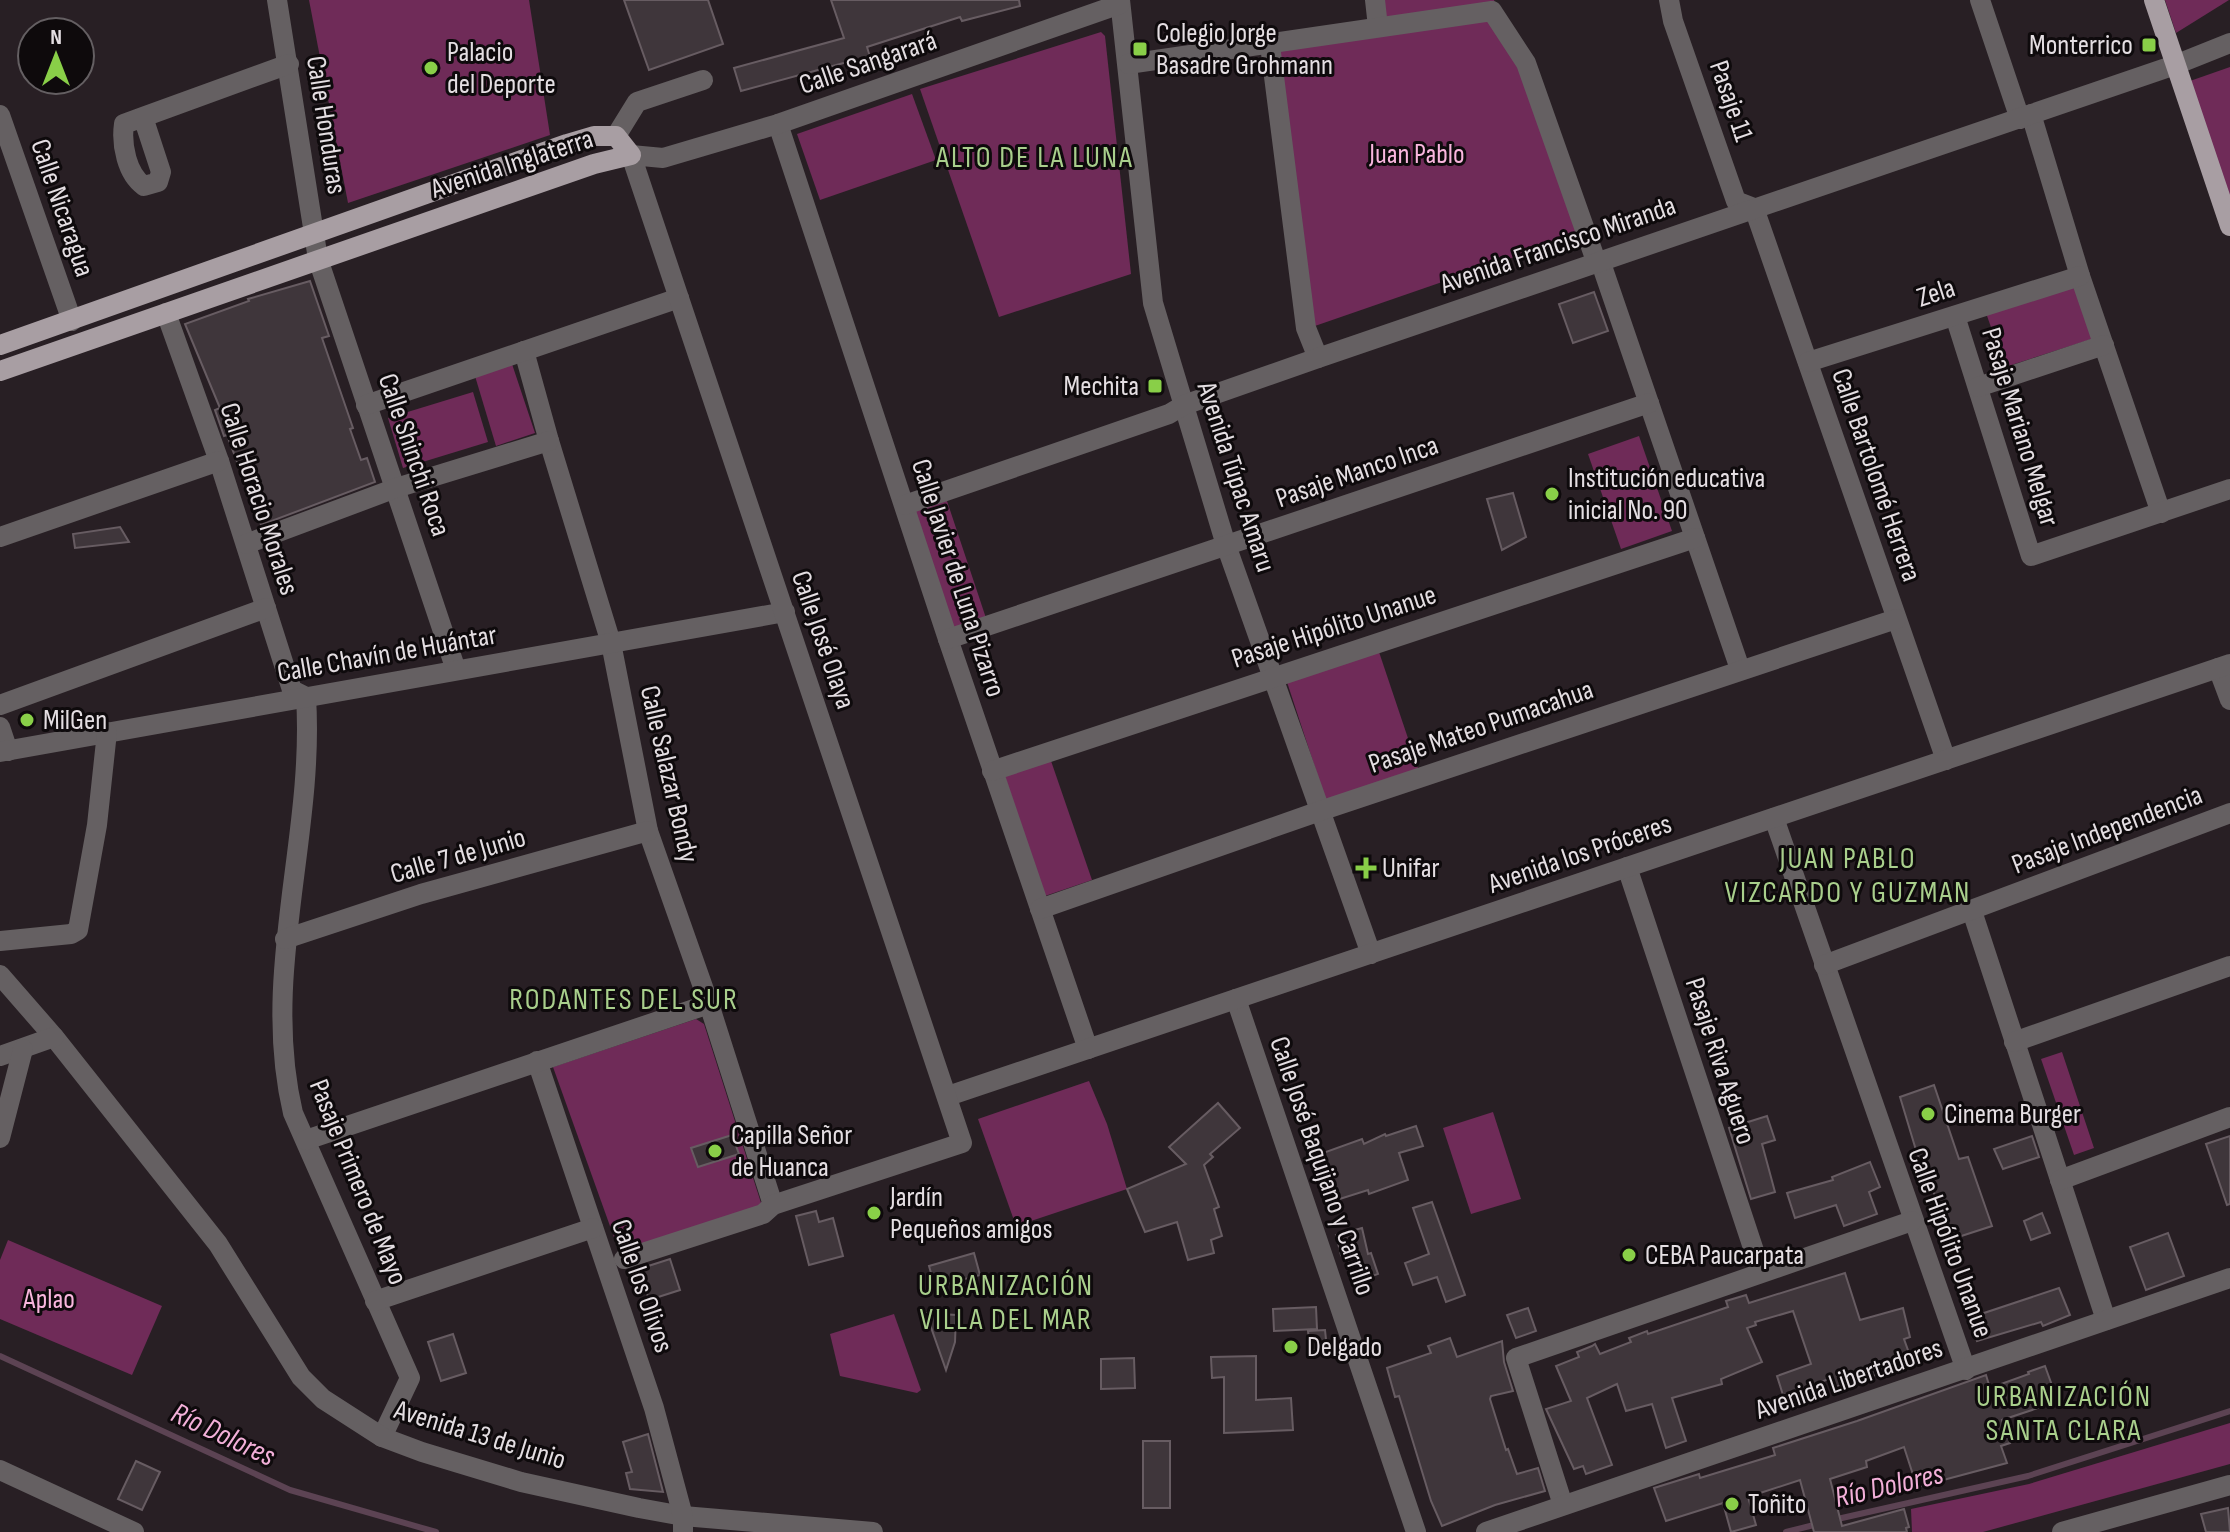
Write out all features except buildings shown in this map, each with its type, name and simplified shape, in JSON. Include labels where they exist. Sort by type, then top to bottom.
[{"type":"main road","points":[[2154,0],[2230,226]]},
{"type":"main road","name":"Avenida Inglaterra","points":[[0,345],[567,144],[594,136],[616,136],[631,155],[594,164],[0,371]]},
{"type":"street","name":"Calle Honduras","points":[[277,0],[318,259]]},
{"type":"street","points":[[1375,0],[1378,27]]},
{"type":"street","name":"Pasaje 11","points":[[1669,0],[1673,21],[1736,201],[1754,208]]},
{"type":"street","points":[[1980,0],[2025,116],[2161,513],[2230,489]]},
{"type":"street","name":"Avenida Túpac Amaru","points":[[1120,2],[1153,303],[1226,545],[1371,954]]},
{"type":"street","name":"Calle Sangarará","points":[[631,155],[663,158],[778,124],[1120,2]]},
{"type":"street","points":[[1128,64],[1492,11],[1526,63],[1596,261],[1603,269],[1740,669]]},
{"type":"street","name":"Avenida Francisco Miranda","points":[[905,505],[1157,419],[1184,405],[1596,261],[2175,65],[2230,43]]},
{"type":"street","points":[[1270,45],[1306,328],[1318,358]]},
{"type":"street","points":[[143,117],[289,64]]},
{"type":"street","points":[[616,136],[637,102],[703,80]]},
{"type":"street","name":"Calle Nicaragua","points":[[0,115],[72,321]]},
{"type":"street","name":"Calle Javier de Luna Pizarro","points":[[778,124],[992,771],[1088,1049]]},
{"type":"street","name":"Calle José Olaya","points":[[631,155],[962,1143],[773,1205]]},
{"type":"street","name":"Calle Bartolomé Herrera","points":[[1754,208],[1946,760]]},
{"type":"street","name":"Calle Shinchi Roca","points":[[318,259],[456,670]]},
{"type":"street","name":"Zela","points":[[1808,362],[2080,276]]},
{"type":"street","points":[[366,405],[679,298]]},
{"type":"street","name":"Calle Horacio Morales","points":[[166,313],[219,461],[292,690],[306,697]]},
{"type":"street","name":"Pasaje Mariano Melgar","points":[[1955,316],[2031,556],[2161,513]]},
{"type":"street","points":[[1978,387],[2104,345]]},
{"type":"street","name":"Calle Salazar Bondy","points":[[524,351],[611,643],[648,831],[709,1004],[773,1205]]},
{"type":"street","name":"Pasaje Manco Inca","points":[[948,639],[1649,403]]},
{"type":"street","points":[[246,544],[396,488],[549,441]]},
{"type":"street","points":[[0,537],[219,461]]},
{"type":"street","name":"Pasaje Hipólito Unanue","points":[[992,771],[1695,538]]},
{"type":"street","points":[[0,705],[266,608]]},
{"type":"street","name":"Calle Chavín de Huántar","points":[[4,751],[785,612]]},
{"type":"street","name":"Pasaje Mateo Pumacahua","points":[[1040,909],[1320,811],[1896,619]]},
{"type":"street","points":[[2224,666],[2230,700]]},
{"type":"street","name":"Avenida los Próceres","points":[[948,1096],[2224,666]]},
{"type":"street","name":"Pasaje Primero de Mayo","points":[[306,697],[307,745],[285,939],[283,1046],[293,1113],[410,1378],[382,1437]]},
{"type":"street","points":[[0,727],[4,751]]},
{"type":"street","points":[[0,941],[71,934],[78,930],[97,825],[107,732]]},
{"type":"street","name":"Pasaje Independencia","points":[[1824,965],[2230,813]]},
{"type":"street","name":"Calle Hipólito Unanue","points":[[1774,818],[1966,1370]]},
{"type":"street","name":"Calle 7 de Junio","points":[[285,939],[421,894],[648,831]]},
{"type":"street","name":"Pasaje Riva Aguero","points":[[1627,867],[1761,1272]]},
{"type":"street","points":[[1972,911],[2106,1320]]},
{"type":"street","points":[[2014,1042],[2230,966]]},
{"type":"street","name":"Avenida 13 de Junio","points":[[0,975],[54,1037],[218,1244],[301,1377],[323,1399],[382,1437],[521,1482],[683,1524],[873,1532]]},
{"type":"street","name":"Calle José Baquijano y Carrillo","points":[[1236,999],[1416,1532]]},
{"type":"street","points":[[306,1140],[709,1004]]},
{"type":"street","points":[[0,1056],[54,1037]]},
{"type":"street","points":[[0,1138],[23,1049]]},
{"type":"street","name":"Calle los Olivos","points":[[537,1061],[654,1408],[683,1524]]},
{"type":"street","points":[[2060,1180],[2230,1117]]},
{"type":"street","points":[[624,1259],[763,1214],[773,1205]]},
{"type":"street","points":[[1563,1505],[1516,1358],[1912,1221]]},
{"type":"street","points":[[375,1301],[593,1228]]},
{"type":"street","name":"Avenida Libertadores","points":[[1486,1532],[2230,1278]]},
{"type":"street","points":[[0,1470],[101,1525],[134,1532]]},
{"type":"street","points":[[2067,1531],[2230,1485]]},
{"type":"green space","name":"Palacio del Deporte","points":[[309,0],[529,0],[550,135],[348,203]]},
{"type":"green space","name":"Juan Pablo","points":[[1379,0],[1494,0],[1581,234],[1312,327],[1276,43],[1382,28]]},
{"type":"green space","points":[[2165,0],[2229,0],[2176,33]]},
{"type":"green space","points":[[1101,32],[1105,36],[1131,274],[999,317],[920,89]]},
{"type":"green space","points":[[2230,67],[2230,198],[2190,81]]},
{"type":"green space","points":[[912,94],[936,160],[820,200],[797,134]]},
{"type":"green space","points":[[2074,284],[2092,339],[2005,367],[1986,313]]},
{"type":"green space","points":[[512,364],[535,433],[496,446],[475,376]]},
{"type":"green space","points":[[473,392],[488,442],[403,468],[388,418]]},
{"type":"green space","points":[[1639,436],[1672,531],[1621,549],[1588,454]]},
{"type":"green space","points":[[946,498],[986,618],[953,629],[913,509]]},
{"type":"green space","points":[[1378,649],[1419,771],[1326,801],[1286,679]]},
{"type":"green space","points":[[1050,758],[1092,880],[1045,896],[1004,774]]},
{"type":"green space","points":[[696,1019],[704,1024],[762,1206],[620,1254],[553,1067]]},
{"type":"green space","points":[[2062,1052],[2094,1148],[2074,1155],[2041,1059]]},
{"type":"green space","points":[[1089,1081],[1107,1124],[1127,1189],[1016,1226],[978,1119]]},
{"type":"green space","points":[[1493,1112],[1521,1199],[1471,1214],[1443,1128]]},
{"type":"green space","name":"Aplao","points":[[8,1240],[162,1306],[132,1375],[0,1319],[0,1260]]},
{"type":"green space","points":[[894,1314],[921,1390],[917,1393],[840,1376],[830,1334]]},
{"type":"green space","points":[[2230,1423],[2230,1464],[1983,1532],[1912,1532],[1911,1509],[2029,1484]]},
{"type":"waterway","name":"Río Dolores","points":[[0,1356],[290,1490],[436,1532]]},
{"type":"waterway","name":"Río Dolores","points":[[1833,1520],[2028,1476],[2230,1411]]},
{"type":"waterway","name":"Río Dolores","points":[[1786,1532],[1818,1524]]},
{"type":"place","name":"Monterrico","points":[[2149,45]]},
{"type":"place","name":"Colegio Jorge Basadre Grohmann","points":[[1140,49]]},
{"type":"place","name":"Palacio del Deporte","points":[[431,68]]},
{"type":"place","name":"Mechita","points":[[1155,386]]},
{"type":"place","name":"Institución educativa inicial No. 90","points":[[1552,494]]},
{"type":"place","name":"MilGen","points":[[27,720]]},
{"type":"place","name":"Unifar","points":[[1366,868]]},
{"type":"place","name":"Cinema Burger","points":[[1928,1114]]},
{"type":"place","name":"Capilla Señor de Huanca","points":[[715,1151]]},
{"type":"place","name":"Jardín Pequeños amigos","points":[[874,1213]]},
{"type":"place","name":"CEBA Paucarpata","points":[[1629,1255]]},
{"type":"place","name":"Delgado","points":[[1291,1347]]},
{"type":"place","name":"Toñito","points":[[1732,1504]]},
{"type":"district","name":"ALTO DE LA LUNA","points":[[1035,158]]},
{"type":"district","name":"JUAN PABLO VIZCARDO Y GUZMAN","points":[[1848,876]]},
{"type":"district","name":"RODANTES DEL SUR","points":[[624,1000]]},
{"type":"district","name":"URBANIZACIÓN VILLA DEL MAR","points":[[1006,1303]]},
{"type":"district","name":"URBANIZACIÓN SANTA CLARA","points":[[2064,1414]]}]
